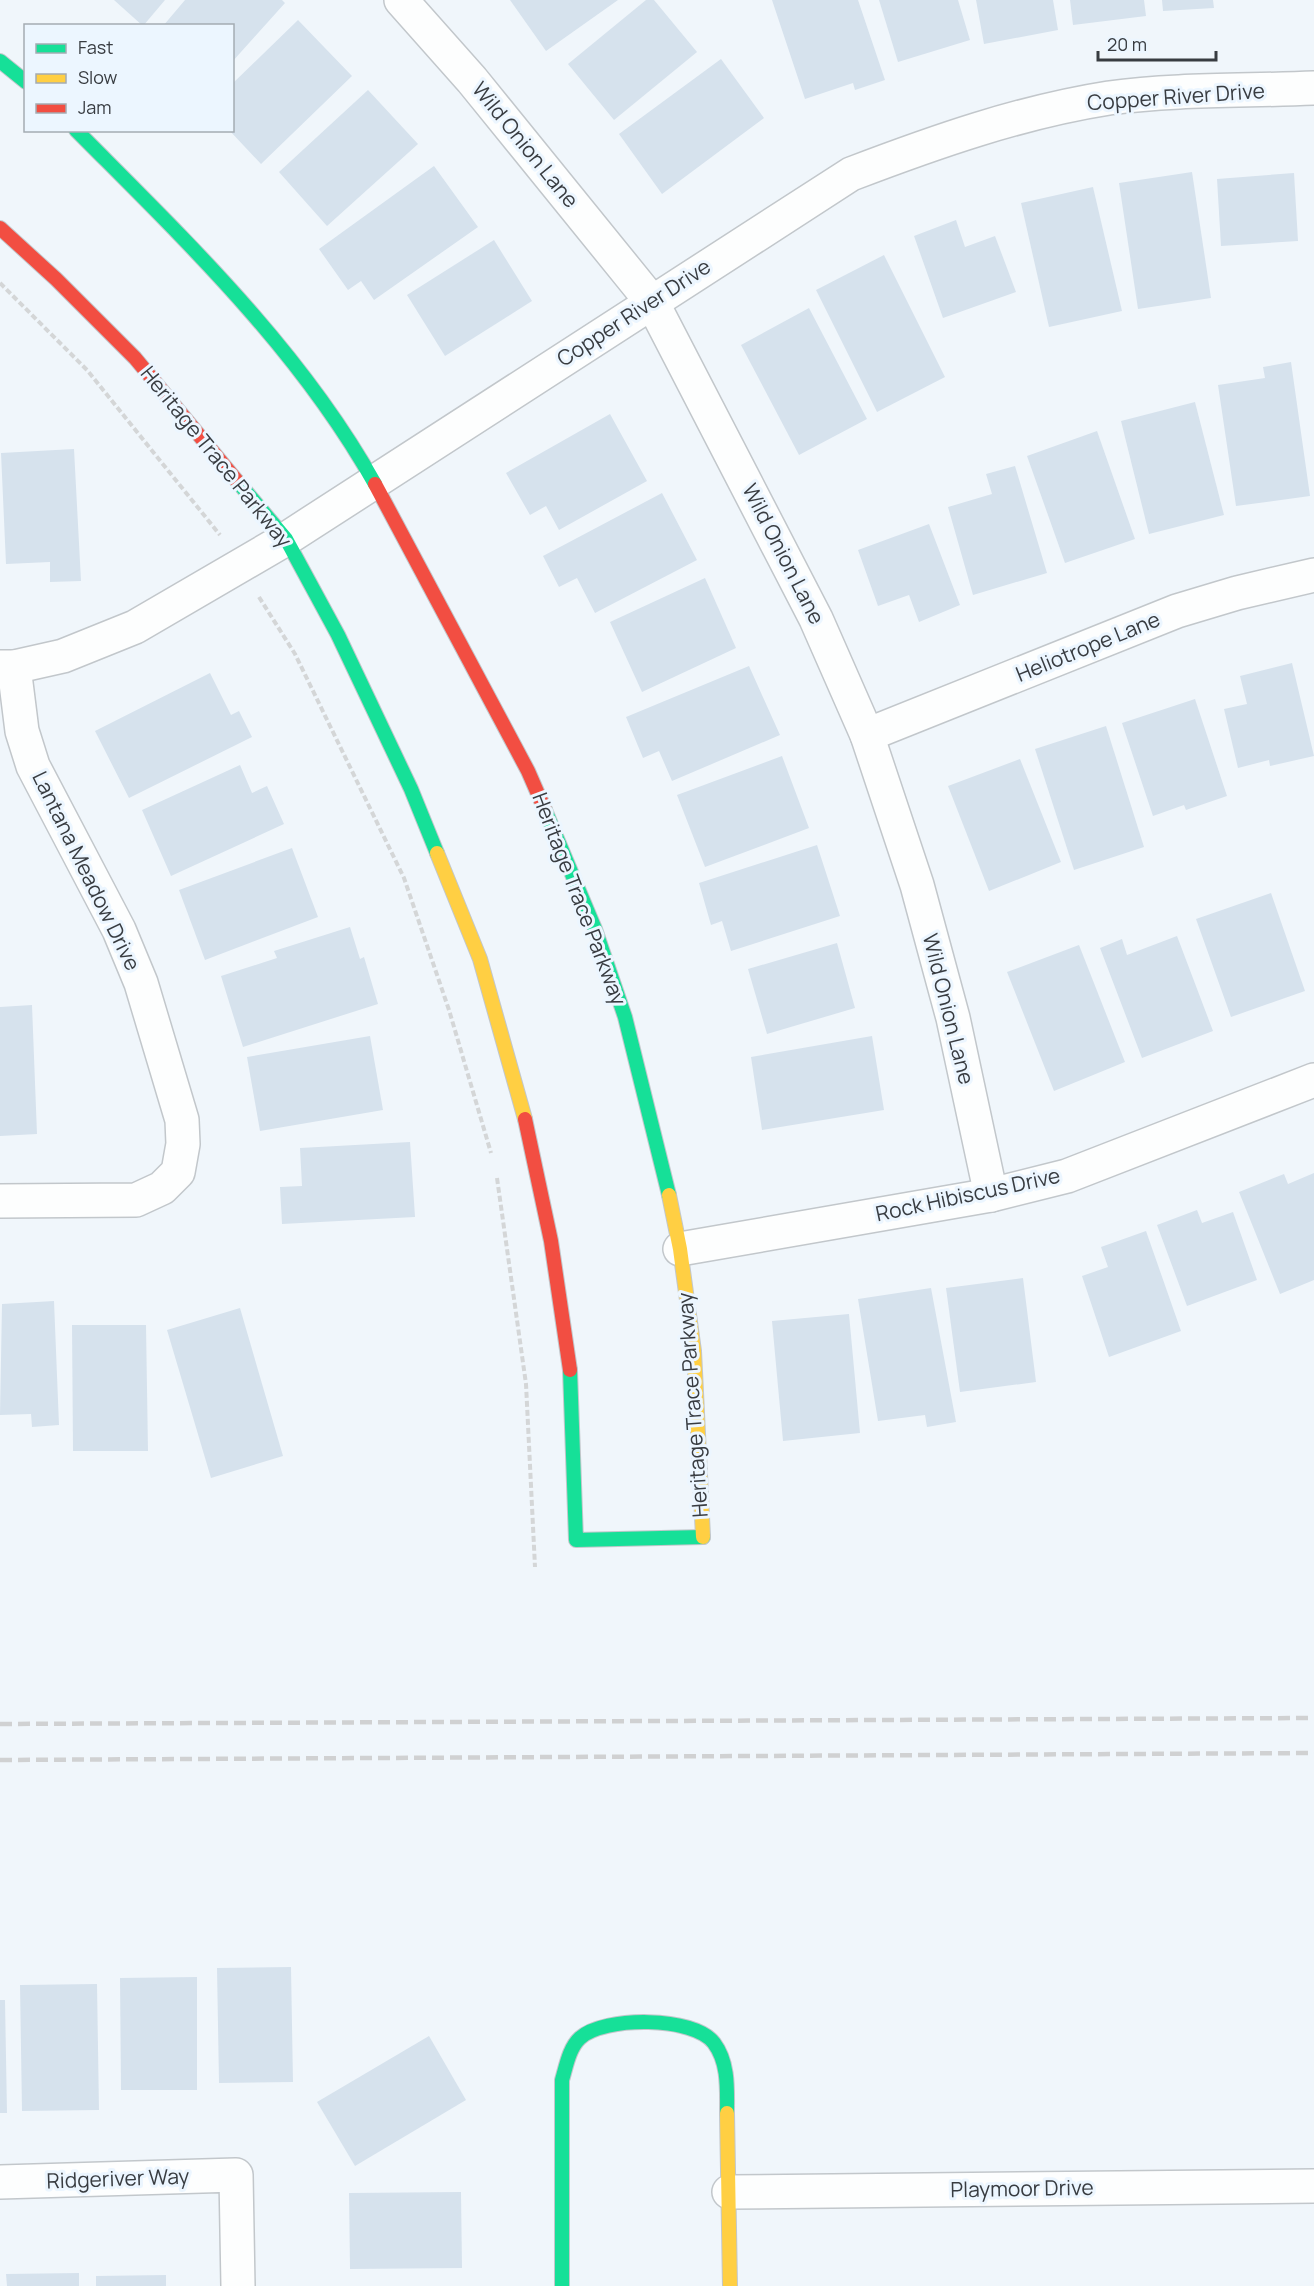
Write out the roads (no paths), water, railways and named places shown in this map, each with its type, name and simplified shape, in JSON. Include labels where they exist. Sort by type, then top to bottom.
[{"type":"street","name":"Wild Onion Lane","points":[[401,0],[472,80],[652,302],[816,619],[867,735],[916,885],[953,1018],[991,1195]]},
{"type":"street","points":[[0,61],[24,80]]},
{"type":"street","name":"Copper River Drive","points":[[7,667],[63,656],[135,627],[286,538],[851,174],[932,143],[1029,114],[1110,98],[1314,88]]},
{"type":"street","name":"Heritage Trace Parkway","points":[[0,228],[56,279],[135,358],[286,538],[338,635],[411,789],[480,959],[524,1115],[551,1241],[570,1360],[576,1540],[703,1538],[694,1351],[680,1249],[665,1176],[625,1017],[590,918],[528,771],[373,481],[334,416],[222,277],[78,132]]},
{"type":"street","name":"Heliotrope Lane","points":[[867,735],[1177,611],[1237,593],[1314,575]]},
{"type":"street","name":"Lantana Meadow Drive","points":[[0,1201],[136,1200],[162,1188],[178,1172],[183,1144],[183,1120],[141,983],[119,930],[33,766],[7,667]]},
{"type":"street","name":"Rock Hibiscus Drive","points":[[680,1249],[991,1195],[1067,1176],[1314,1080]]},
{"type":"street","points":[[561,2286],[562,2080],[569,2056],[581,2037],[598,2028],[616,2024],[663,2023],[689,2026],[712,2039],[722,2057],[727,2079],[730,2286]]},
{"type":"street","name":"Ridgeriver Way","points":[[0,2182],[236,2175],[238,2286]]},
{"type":"street","name":"Playmoor Drive","points":[[729,2192],[1314,2186]]},
{"type":"railway","points":[[0,1724],[1314,1718]]},
{"type":"railway","points":[[0,1760],[1314,1753]]}]
